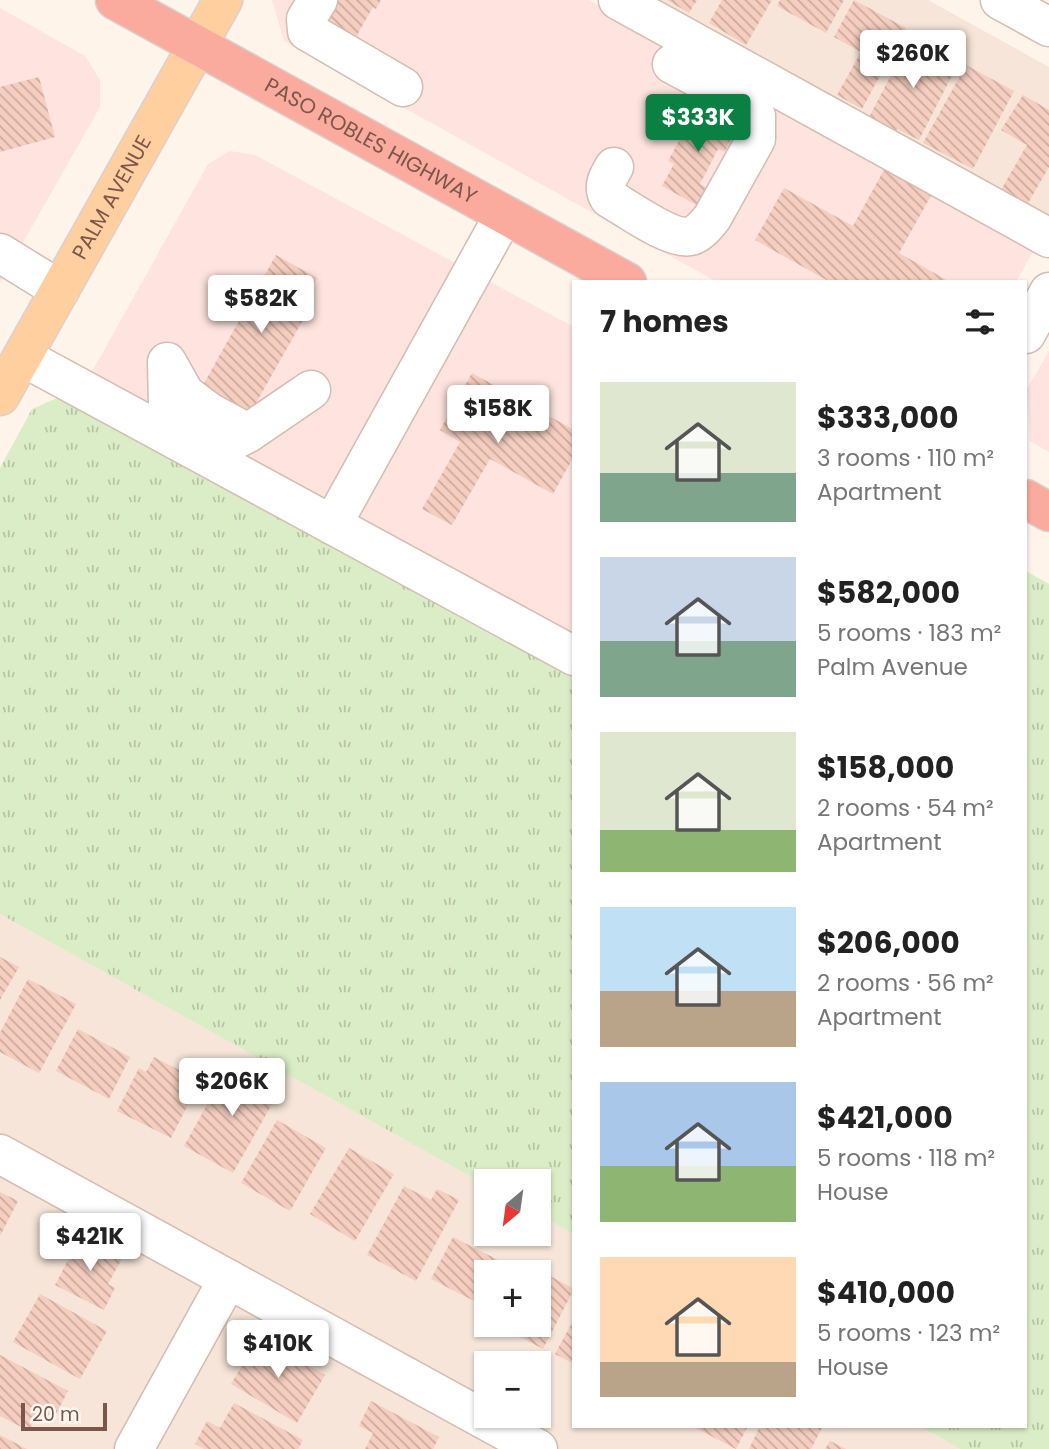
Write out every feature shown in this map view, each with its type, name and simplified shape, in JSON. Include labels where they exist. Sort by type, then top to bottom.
[{"type":"highway","name":"PASO ROBLES HIGHWAY","points":[[115,0],[623,280]]},
{"type":"highway","points":[[1027,500],[1049,512]]},
{"type":"main road","name":"PALM AVENUE","points":[[0,396],[223,0]]},
{"type":"street","points":[[318,0],[306,19],[307,31],[402,87]]},
{"type":"street","points":[[618,0],[1049,238]]},
{"type":"street","points":[[1000,0],[1049,27]]},
{"type":"street","points":[[614,167],[606,182],[609,198],[673,234],[691,236],[703,229],[712,218],[756,139],[758,122],[746,104],[672,64]]},
{"type":"street","points":[[332,525],[504,215]]},
{"type":"street","points":[[0,253],[60,290]]},
{"type":"street","points":[[1027,332],[1049,292]]},
{"type":"street","points":[[23,357],[572,655]]},
{"type":"street","points":[[248,433],[311,390]]},
{"type":"street","points":[[0,1154],[538,1449]]},
{"type":"street","points":[[134,1449],[229,1279]]},
{"type":"shaded area","points":[[272,0],[589,0],[1036,246],[1017,280],[713,280],[284,41]]},
{"type":"shaded area","points":[[646,0],[928,0],[1049,67],[1049,220]]},
{"type":"shaded area","points":[[0,8],[85,56],[100,80],[100,107],[0,283]]},
{"type":"shaded area","points":[[230,151],[255,155],[572,326],[572,677],[79,395],[208,164]]},
{"type":"shaded area","points":[[1049,351],[1049,452],[1030,441],[1027,389]]},
{"type":"shaded area","points":[[0,914],[474,1178],[474,1246],[551,1246],[551,1222],[572,1233],[572,1428],[923,1428],[960,1449],[0,1449]]},
{"type":"green space","points":[[79,395],[572,677],[572,1233],[551,1222],[551,1169],[474,1169],[474,1178],[0,914],[0,468],[32,409],[57,398]]},
{"type":"green space","points":[[1027,572],[1049,584],[1049,1449],[960,1449],[923,1428],[1027,1428]]},
{"type":"building","points":[[322,0],[381,0],[376,9],[373,7],[355,39],[313,15]]},
{"type":"building","points":[[667,0],[697,0],[689,13]]},
{"type":"building","points":[[722,0],[772,0],[746,45],[709,23]]},
{"type":"building","points":[[780,0],[844,0],[826,33],[777,6]]},
{"type":"building","points":[[854,0],[906,28],[862,109],[837,95],[861,52],[834,37]]},
{"type":"building","points":[[912,35],[960,60],[919,140],[897,129],[893,137],[866,123]]},
{"type":"building","points":[[966,65],[1014,91],[973,169],[923,143]]},
{"type":"building","points":[[39,77],[55,137],[0,152],[0,87]]},
{"type":"building","points":[[1023,95],[1049,110],[1049,167],[1024,210],[998,195],[1027,145],[1001,130]]},
{"type":"building","points":[[708,102],[735,117],[725,136],[731,139],[725,152],[718,149],[700,184],[707,188],[698,206],[662,186],[674,164],[668,161],[685,130],[691,133]]},
{"type":"building","points":[[885,168],[932,194],[899,253],[946,280],[826,280],[755,240],[784,188],[853,226]]},
{"type":"building","points":[[276,255],[317,278],[296,315],[303,320],[251,412],[203,385]]},
{"type":"building","points":[[472,373],[572,429],[572,460],[553,494],[490,459],[452,525],[422,509],[460,442],[440,430]]},
{"type":"building","points":[[0,957],[19,967],[0,1000]]},
{"type":"building","points":[[28,979],[76,1004],[39,1073],[0,1052],[0,1033]]},
{"type":"building","points":[[78,1029],[130,1057],[109,1099],[56,1071]]},
{"type":"building","points":[[154,1057],[200,1081],[171,1138],[117,1111],[139,1068],[146,1072]]},
{"type":"building","points":[[231,1062],[280,1090],[233,1173],[184,1146]]},
{"type":"building","points":[[277,1120],[326,1148],[290,1211],[241,1183]]},
{"type":"building","points":[[349,1148],[394,1174],[355,1241],[310,1214]]},
{"type":"building","points":[[404,1186],[431,1200],[437,1189],[459,1200],[416,1281],[367,1255]]},
{"type":"building","points":[[0,1192],[18,1201],[0,1236]]},
{"type":"building","points":[[81,1235],[123,1257],[108,1284],[115,1288],[104,1310],[55,1285]]},
{"type":"building","points":[[453,1237],[498,1260],[474,1260],[474,1301],[431,1279]]},
{"type":"building","points":[[551,1277],[572,1288],[551,1334]]},
{"type":"building","points":[[40,1294],[107,1331],[80,1379],[13,1342]]},
{"type":"building","points":[[572,1323],[572,1363],[555,1354]]},
{"type":"building","points":[[259,1337],[325,1375],[297,1423],[231,1384]]},
{"type":"building","points":[[520,1337],[549,1337],[543,1349]]},
{"type":"building","points":[[0,1355],[68,1391],[54,1418],[39,1410],[29,1431],[0,1416]]},
{"type":"building","points":[[371,1401],[439,1437],[433,1449],[365,1449],[373,1433],[359,1426]]},
{"type":"building","points":[[234,1403],[303,1440],[298,1449],[204,1449],[195,1444],[207,1421],[220,1428]]},
{"type":"building","points":[[696,1428],[747,1428],[736,1449]]},
{"type":"building","points":[[759,1428],[822,1428],[811,1449],[749,1449]]},
{"type":"building","points":[[0,1435],[27,1449],[0,1449]]},
{"type":"building","points":[[830,1441],[846,1449],[825,1449]]}]
